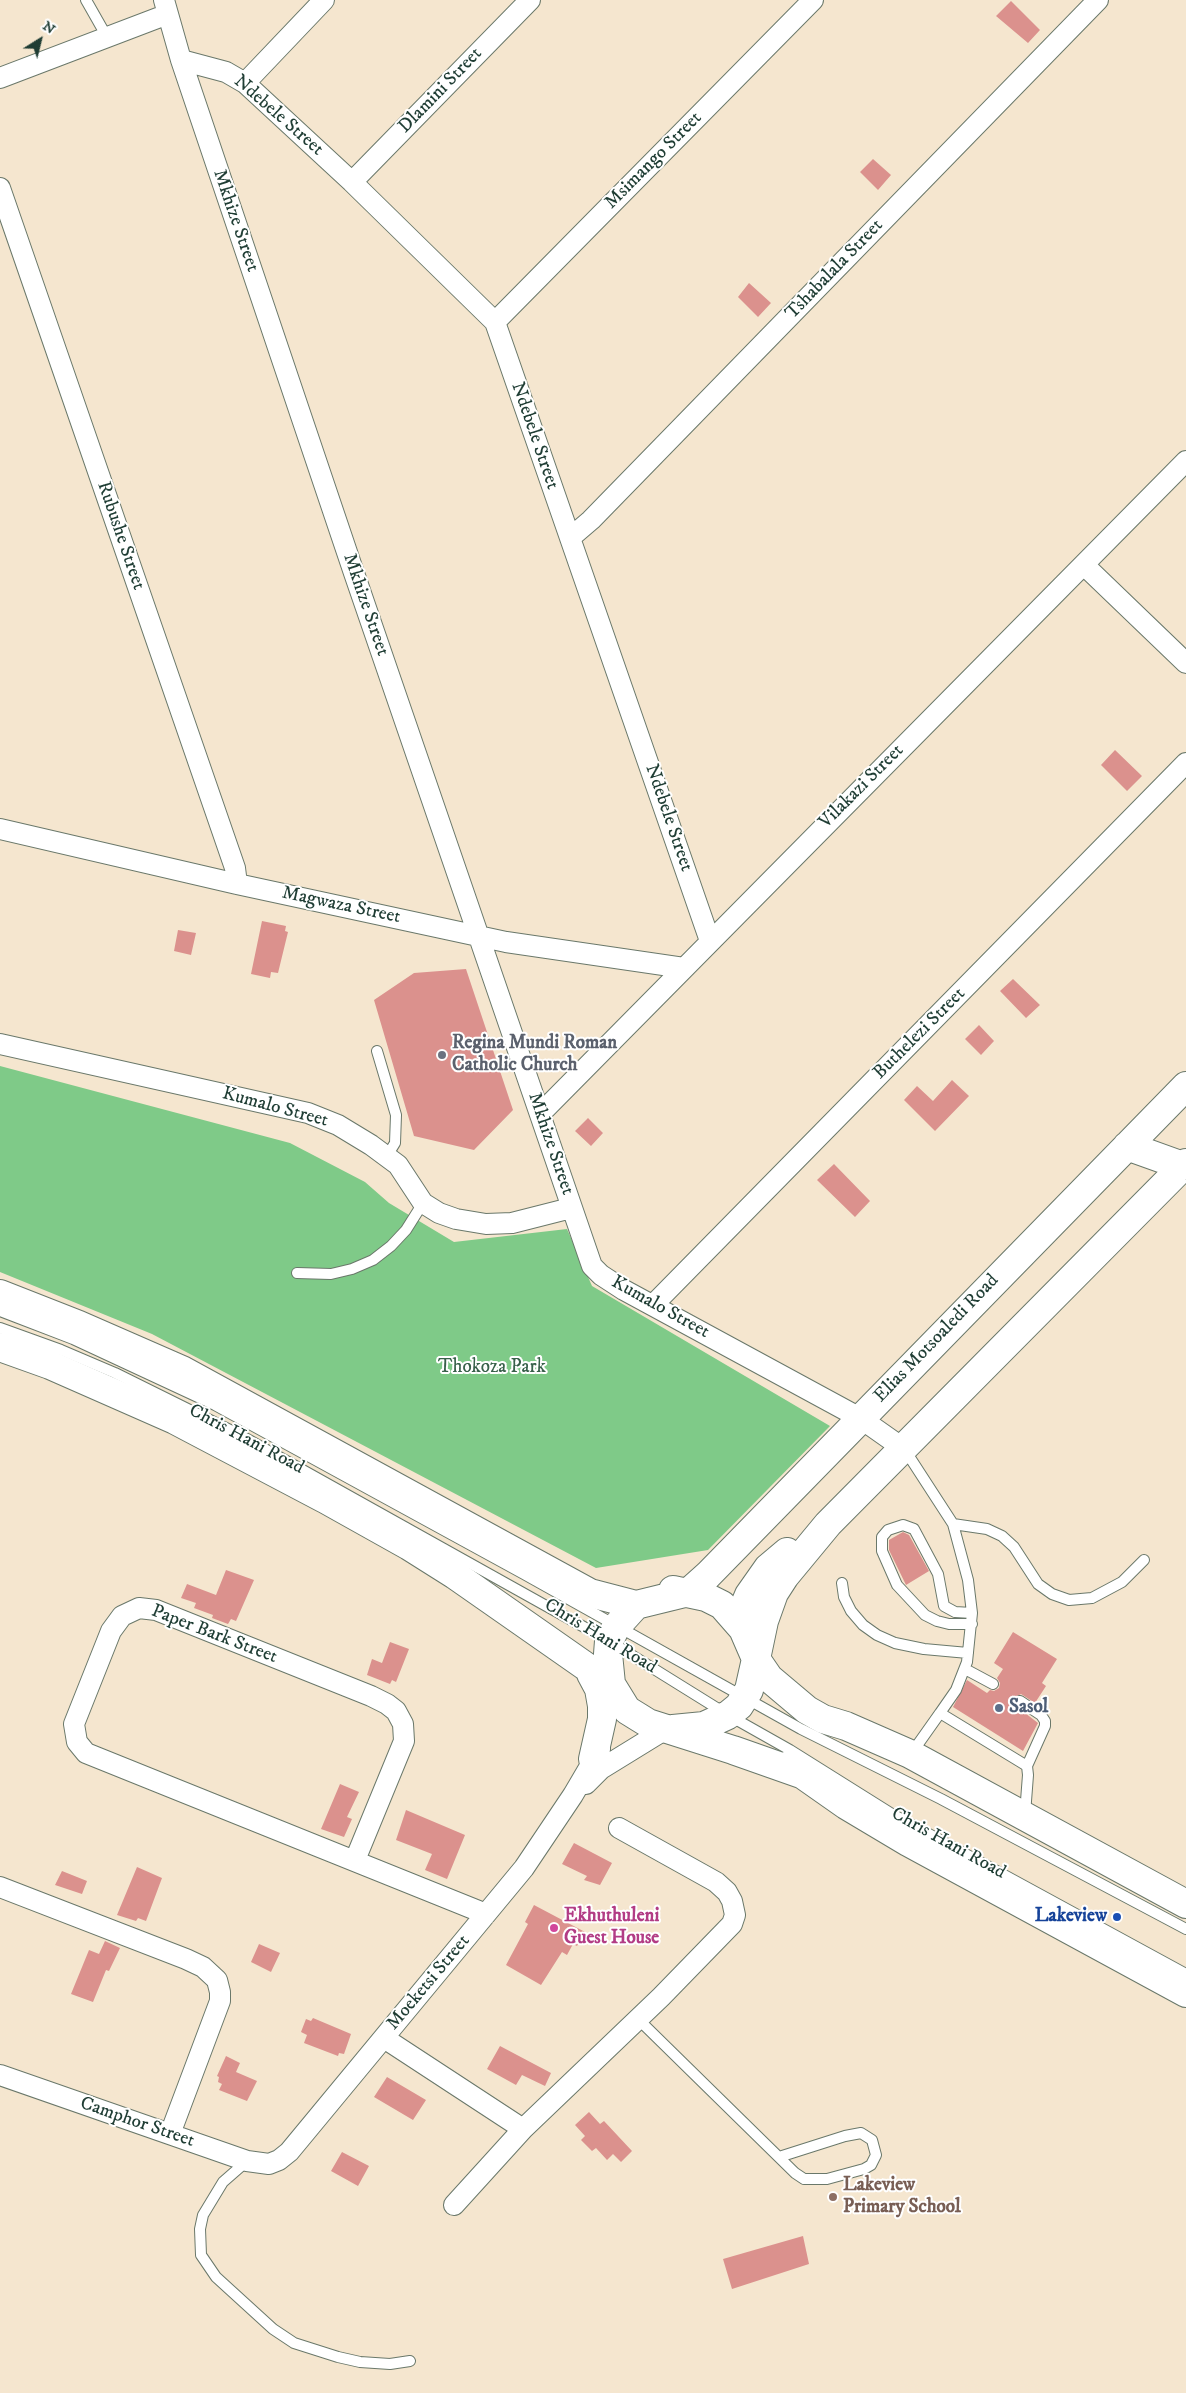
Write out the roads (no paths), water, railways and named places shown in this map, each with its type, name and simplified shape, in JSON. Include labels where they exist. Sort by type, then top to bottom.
[{"type":"main road","name":"Elias Motsoaledi Road","points":[[689,1592],[1186,1086]]},
{"type":"main road","points":[[666,1729],[682,1730],[704,1726],[737,1706],[749,1690],[764,1621],[774,1593],[784,1576],[828,1524],[1185,1165],[1127,1146]]},
{"type":"main road","name":"Chris Hani Road","points":[[0,1294],[71,1322],[182,1370],[590,1593],[636,1605]]},
{"type":"main road","name":"Chris Hani Road","points":[[0,1347],[50,1365],[175,1420],[325,1499],[409,1546],[455,1575],[586,1668],[616,1694]]},
{"type":"main road","points":[[743,1629],[743,1609],[749,1595],[768,1568],[790,1550],[828,1524]]},
{"type":"main road","points":[[553,1572],[604,1585],[689,1592],[722,1605],[743,1629],[756,1659],[769,1678],[807,1710],[910,1754],[1186,1904]]},
{"type":"main road","points":[[689,1592],[636,1605],[612,1634],[608,1654],[616,1694],[636,1717],[666,1729],[804,1775]]},
{"type":"main road","points":[[586,1668],[599,1689],[602,1706],[602,1719],[593,1759]]},
{"type":"main road","name":"Chris Hani Road","points":[[704,1726],[753,1746],[784,1762],[846,1805],[908,1842],[1186,1993]]},
{"type":"street","points":[[245,82],[324,0]]},
{"type":"street","name":"Dlamini Street","points":[[352,182],[530,0]]},
{"type":"street","name":"Msimango Street","points":[[494,322],[812,0]]},
{"type":"street","name":"Tshabalala Street","points":[[570,538],[591,520],[1098,0]]},
{"type":"street","points":[[0,78],[107,37],[166,7]]},
{"type":"street","name":"Mkhize Street","points":[[166,7],[181,60],[360,592],[572,1208]]},
{"type":"street","name":"Ndebele Street","points":[[181,60],[226,72],[245,82],[352,182],[494,322],[710,941]]},
{"type":"street","name":"Rubushe Street","points":[[0,188],[235,868],[237,884]]},
{"type":"street","name":"Vilakazi Street","points":[[540,1114],[1186,461]]},
{"type":"street","points":[[1084,564],[1186,663]]},
{"type":"street","name":"Buthelezi Street","points":[[653,1305],[1186,763]]},
{"type":"street","name":"Magwaza Street","points":[[0,829],[237,884],[506,942],[684,968]]},
{"type":"street","name":"Kumalo Street","points":[[0,1044],[308,1113],[338,1126],[398,1165],[423,1203],[439,1213],[486,1224],[512,1223],[572,1208],[592,1266],[611,1283],[860,1418],[904,1449]]},
{"type":"street","name":"Paper Bark Street","points":[[355,1860],[404,1741],[403,1724],[396,1711],[371,1696],[156,1610],[139,1608],[122,1616],[111,1631],[74,1724],[75,1736],[86,1753],[486,1914]]},
{"type":"street","name":"Moeketsi Street","points":[[275,2162],[289,2152],[524,1868],[573,1795],[613,1727],[616,1694]]},
{"type":"street","name":"Moeketsi Street","points":[[573,1795],[601,1769],[666,1729]]},
{"type":"street","points":[[454,2205],[523,2129],[728,1931],[735,1915],[727,1892],[716,1882],[619,1828]]},
{"type":"street","points":[[0,1888],[186,1959],[204,1967],[216,1980],[220,1992],[220,2001],[170,2134]]},
{"type":"street","points":[[384,2038],[523,2129]]},
{"type":"street","name":"Camphor Street","points":[[0,2075],[247,2161],[263,2164],[275,2162]]},
{"type":"lane","points":[[86,0],[107,37]]},
{"type":"lane","points":[[377,1051],[396,1114],[395,1143],[386,1156]]},
{"type":"lane","points":[[297,1273],[331,1274],[352,1269],[373,1260],[391,1246],[406,1230],[423,1203]]},
{"type":"lane","name":"Chris Hani Road","points":[[0,1311],[73,1338],[215,1405],[524,1574],[612,1634],[737,1706],[790,1750],[892,1814],[1186,1974]]},
{"type":"lane","name":"Chris Hani Road","points":[[0,1328],[61,1350],[115,1373],[240,1435],[612,1634],[737,1706],[1186,1929]]},
{"type":"lane","points":[[904,1449],[953,1524],[968,1580],[972,1613],[965,1669],[956,1690],[910,1754]]},
{"type":"lane","points":[[953,1524],[987,1529],[1002,1536],[1014,1547],[1038,1584],[1052,1594],[1069,1600],[1092,1598],[1122,1582],[1144,1560]]},
{"type":"lane","points":[[972,1613],[955,1612],[944,1606],[938,1574],[914,1529],[903,1525],[888,1530],[882,1537],[882,1551],[897,1585],[925,1615],[949,1624],[972,1624]]},
{"type":"lane","points":[[842,1582],[844,1597],[851,1611],[863,1625],[877,1634],[895,1643],[924,1649],[968,1653]]},
{"type":"lane","points":[[965,1669],[993,1684]]},
{"type":"lane","points":[[1020,1701],[1042,1715],[1045,1721],[1045,1726],[1027,1766],[1028,1775],[1024,1816]]},
{"type":"lane","points":[[940,1713],[1027,1766]]},
{"type":"lane","points":[[638,2019],[795,2173],[804,2179],[827,2179],[864,2169],[871,2165],[876,2155],[872,2140],[861,2133],[845,2136],[779,2157]]},
{"type":"lane","points":[[247,2161],[223,2182],[203,2215],[200,2229],[201,2255],[216,2278],[272,2329],[294,2343],[360,2362],[390,2364],[410,2361]]},
{"type":"place","name":"Regina Mundi Roman Catholic Church","points":[[442,1055]]},
{"type":"place","name":"Sasol","points":[[999,1708]]},
{"type":"place","name":"Lakeview","points":[[1117,1917]]},
{"type":"place","name":"Ekhuthuleni Guest House","points":[[554,1928]]},
{"type":"place","name":"Lakeview Primary School","points":[[833,2197]]},
{"type":"park label","name":"Thokoza Park","points":[[492,1368]]}]
